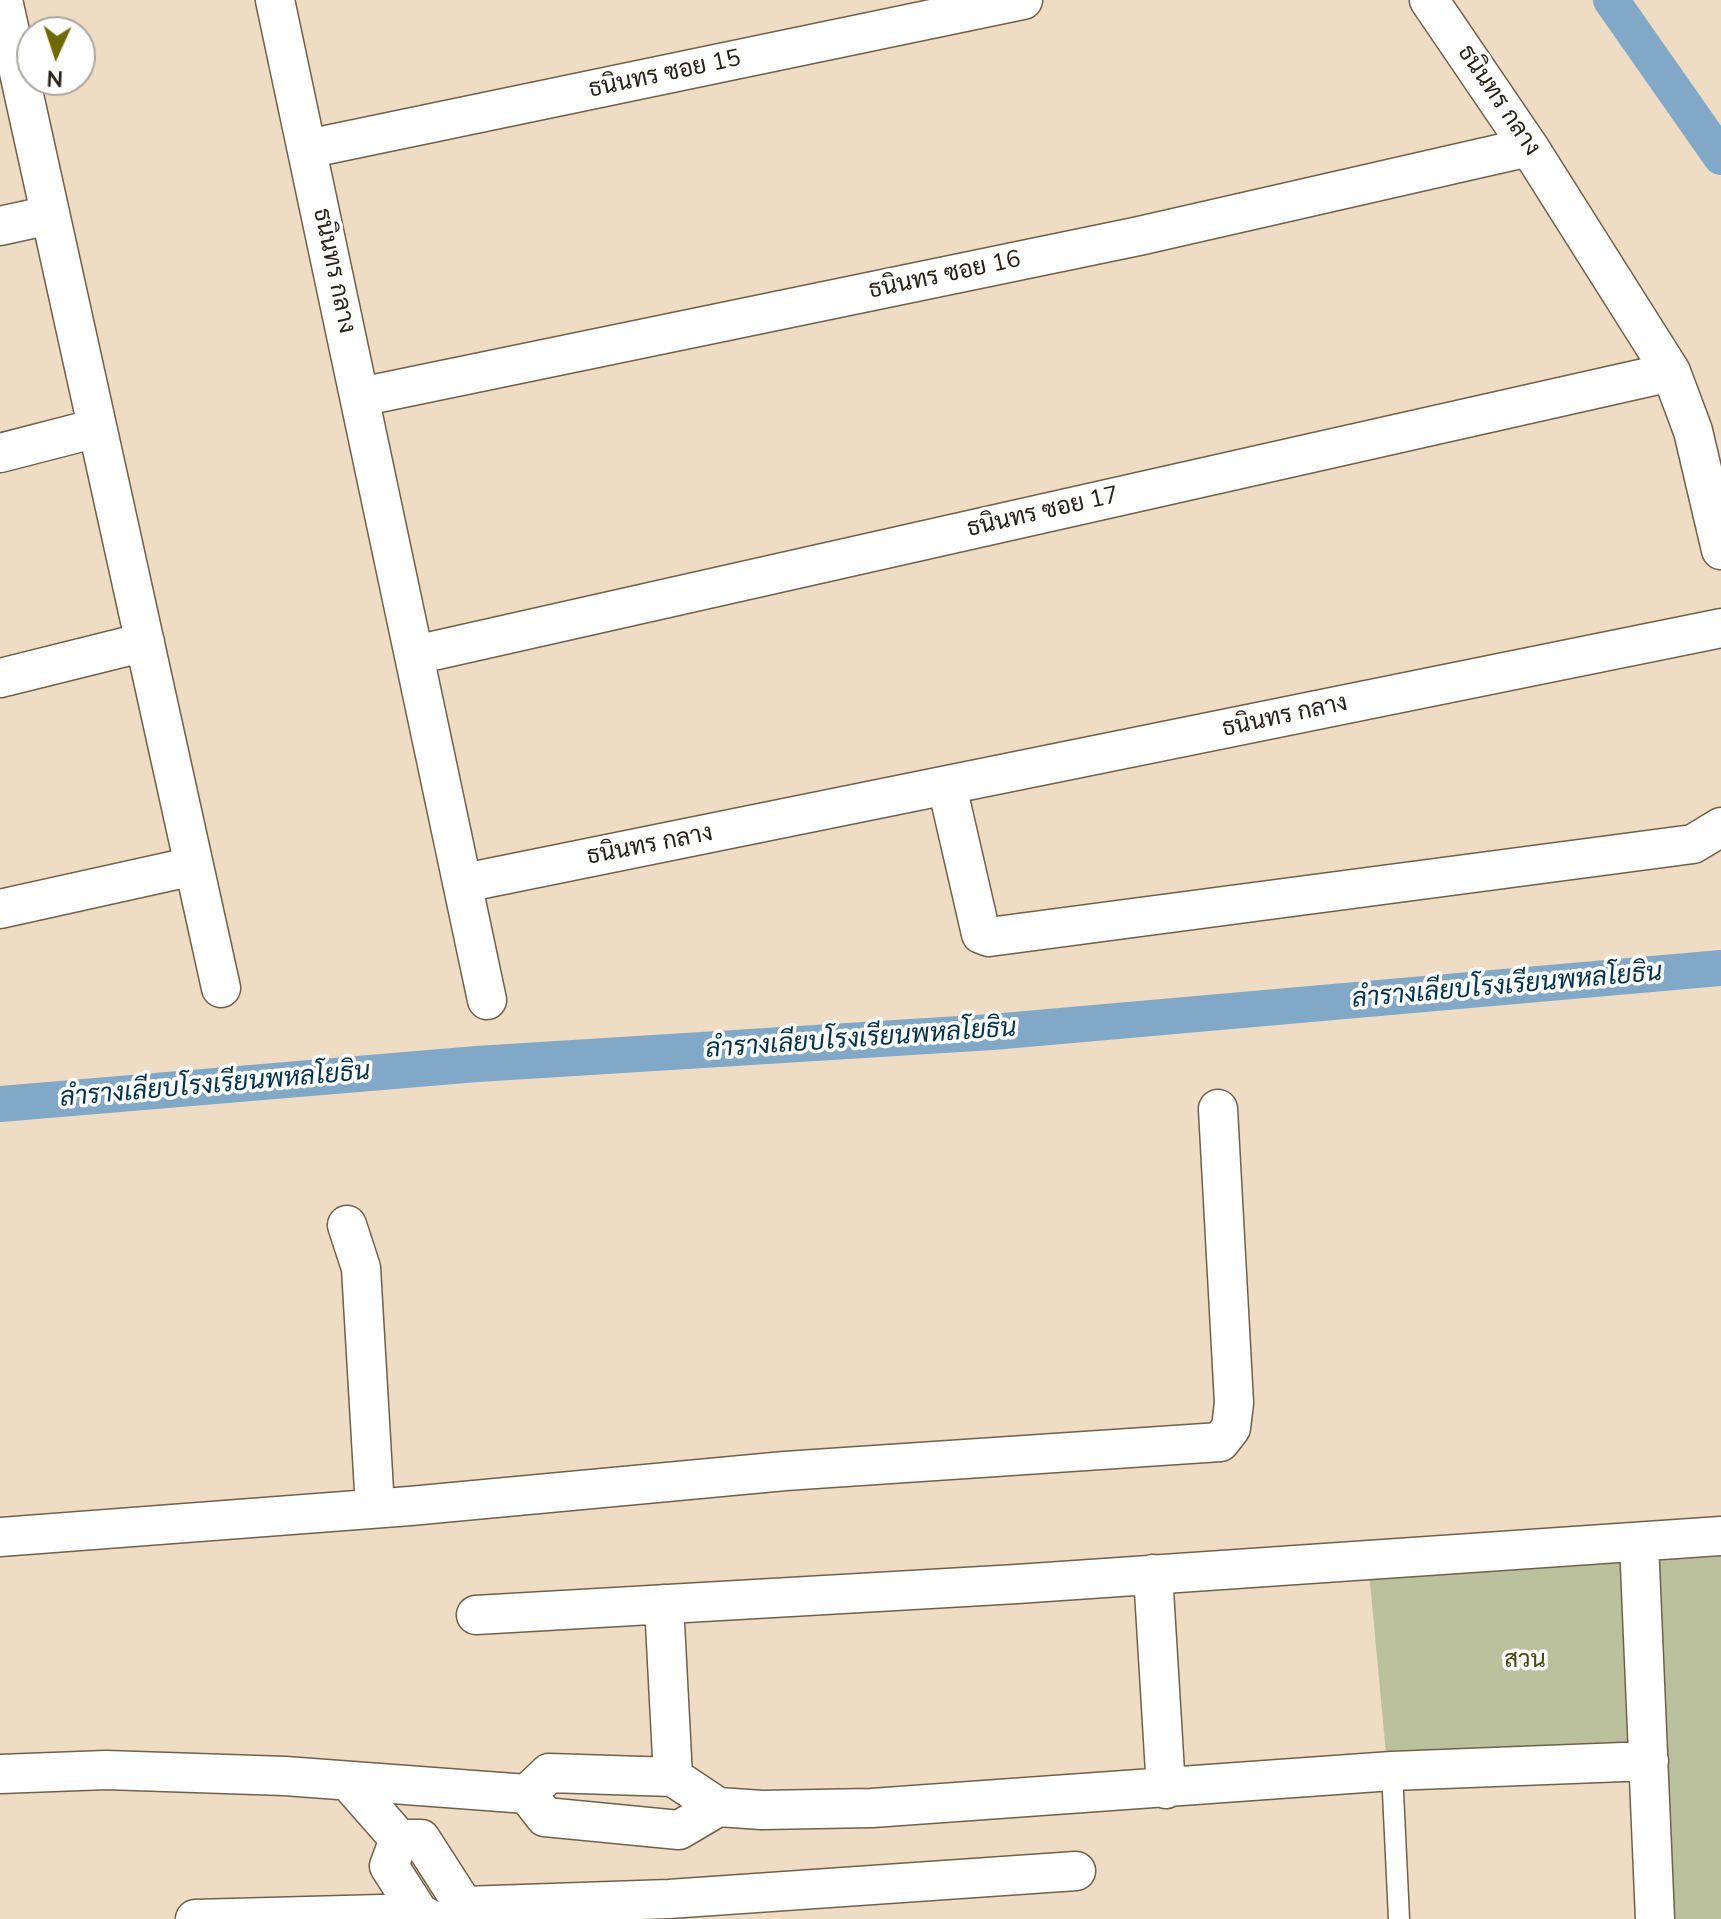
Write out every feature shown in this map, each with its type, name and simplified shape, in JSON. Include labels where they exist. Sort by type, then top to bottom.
[{"type":"street","name":"ธนินทร กลาง","points":[[275,0],[464,883],[1721,628]]},
{"type":"street","name":"ธนินทร ซอย 15","points":[[307,149],[1023,0]]},
{"type":"street","name":"ธนินทร กลาง","points":[[1429,0],[1529,147],[1671,372],[1693,431],[1721,550]]},
{"type":"street","points":[[2,1],[221,988]]},
{"type":"street","name":"ธนินทร ซอย 16","points":[[360,397],[1139,236],[1529,147]]},
{"type":"street","points":[[0,226],[50,215]]},
{"type":"street","name":"ธนินทร ซอย 17","points":[[415,655],[1671,372]]},
{"type":"street","points":[[0,453],[97,428]]},
{"type":"street","points":[[0,678],[145,642]]},
{"type":"street","points":[[947,786],[981,934],[989,937],[1693,844],[1721,827]]},
{"type":"street","points":[[0,909],[194,866]]},
{"type":"street","points":[[464,883],[487,1000]]},
{"type":"street","points":[[0,1537],[375,1508],[785,1471],[1220,1442],[1231,1428],[1234,1403],[1218,1109]]},
{"type":"street","points":[[347,1225],[361,1268],[375,1508]]},
{"type":"street","points":[[476,1615],[1721,1536]]},
{"type":"street","points":[[1639,1542],[1655,1919]]},
{"type":"street","points":[[1153,1574],[1166,1789]]},
{"type":"street","points":[[664,1604],[673,1777]]},
{"type":"street","points":[[527,1794],[549,1773],[673,1777],[718,1807],[762,1810],[872,1808],[1392,1771],[1649,1761]]},
{"type":"street","points":[[0,1774],[106,1770],[348,1781],[527,1794],[545,1817],[679,1830],[718,1807]]},
{"type":"street","points":[[348,1781],[399,1839],[421,1839],[462,1912],[670,1909],[1076,1871]]},
{"type":"street","points":[[399,1839],[389,1866],[424,1916]]},
{"type":"street","points":[[195,1919],[424,1916]]},
{"type":"lane","points":[[1392,1771],[1399,1919]]},
{"type":"green space","name":"สวน","points":[[1721,1537],[1721,1919],[1650,1919],[1642,1769],[1388,1775],[1368,1561]]},
{"type":"waterway","points":[[1611,0],[1721,157]]},
{"type":"waterway","name":"ลำรางเลียบโรงเรียนพหลโยธิน","points":[[0,1104],[477,1064],[992,1032],[1721,968]]}]
